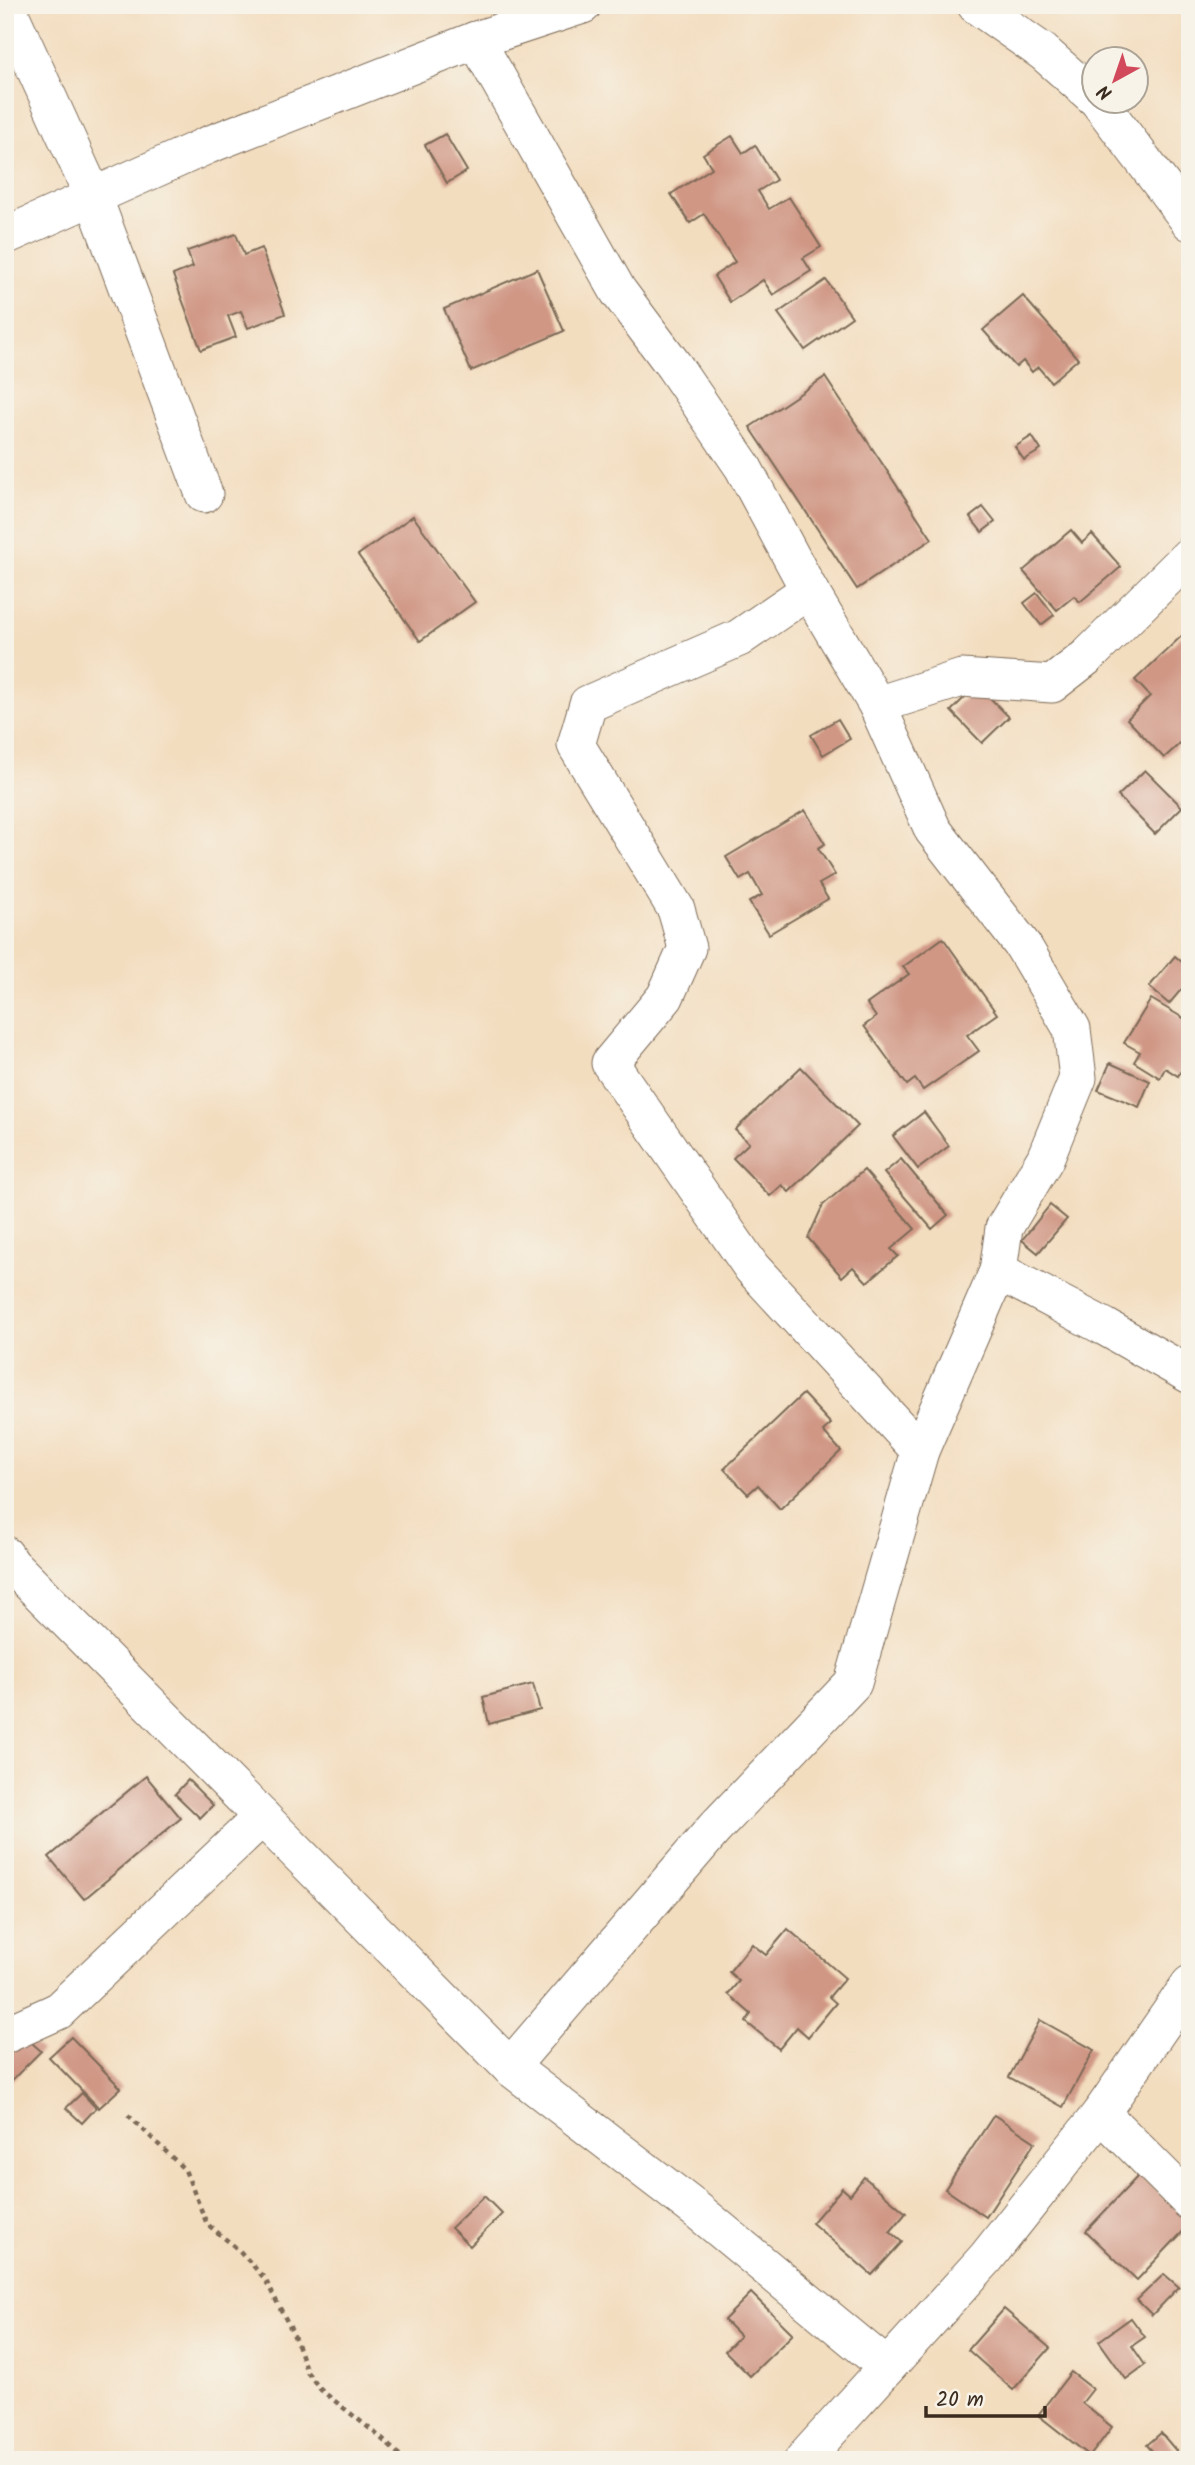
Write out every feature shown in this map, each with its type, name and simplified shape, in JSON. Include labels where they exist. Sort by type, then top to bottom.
[{"type":"street","points":[[6,5],[93,196],[204,494]]},
{"type":"street","points":[[5,236],[208,145],[475,40],[507,16],[583,5]]},
{"type":"street","points":[[976,5],[1044,52],[1080,84]]},
{"type":"street","points":[[475,40],[618,291],[674,366],[743,467],[809,590],[877,705],[933,830],[1023,946],[1072,1029],[1078,1078],[1045,1158],[1004,1228],[998,1271],[920,1451],[853,1683],[714,1829],[510,2067]]},
{"type":"street","points":[[1110,116],[1190,222]]},
{"type":"street","points":[[877,705],[962,678],[1052,684],[1088,656],[1190,555]]},
{"type":"street","points":[[809,590],[738,638],[588,704],[576,745],[676,909],[687,948],[665,997],[610,1063],[752,1268],[920,1451]]},
{"type":"street","points":[[998,1271],[1190,1375]]},
{"type":"street","points":[[5,1555],[510,2067],[698,2211],[887,2367]]},
{"type":"street","points":[[5,2035],[58,2011],[262,1817]]},
{"type":"street","points":[[803,2460],[986,2258],[1101,2113],[1190,1984]]},
{"type":"street","points":[[1101,2113],[1190,2202]]},
{"type":"path","points":[[128,2115],[185,2170],[207,2224],[239,2250],[265,2280],[293,2333],[307,2372],[321,2390],[405,2460]]},
{"type":"building","points":[[445,134],[467,171],[447,183],[425,145]]},
{"type":"building","points":[[732,136],[743,153],[755,145],[776,180],[758,191],[769,209],[789,197],[821,247],[803,258],[811,271],[773,295],[763,280],[730,302],[714,276],[735,262],[704,214],[690,223],[671,194],[712,168],[703,154]]},
{"type":"building","points":[[236,234],[244,255],[261,248],[285,314],[248,328],[241,311],[228,316],[236,337],[201,350],[173,275],[193,267],[187,251]]},
{"type":"building","points":[[537,269],[564,331],[471,371],[444,309]]},
{"type":"building","points":[[826,280],[852,317],[805,350],[778,313]]},
{"type":"building","points":[[1023,296],[1078,359],[1051,382],[1038,367],[1032,372],[1023,361],[1016,367],[983,330]]},
{"type":"building","points":[[825,377],[932,539],[857,589],[750,427]]},
{"type":"building","points":[[1032,436],[1041,450],[1024,460],[1015,447]]},
{"type":"building","points":[[983,507],[995,522],[982,532],[970,517]]},
{"type":"building","points":[[413,516],[475,602],[420,641],[358,555]]},
{"type":"building","points":[[1071,530],[1082,543],[1092,534],[1121,567],[1080,602],[1074,596],[1057,610],[1023,571]]},
{"type":"building","points":[[1037,593],[1054,615],[1041,625],[1024,603]]},
{"type":"building","points":[[1190,628],[1190,734],[1164,758],[1127,719],[1150,696],[1135,680]]},
{"type":"building","points":[[977,685],[1009,717],[982,743],[951,711]]},
{"type":"building","points":[[838,719],[850,739],[823,755],[811,735]]},
{"type":"building","points":[[1145,770],[1182,807],[1155,834],[1118,796]]},
{"type":"building","points":[[805,810],[825,844],[818,848],[835,875],[819,884],[828,899],[769,934],[749,902],[762,895],[750,874],[740,880],[726,857]]},
{"type":"building","points":[[943,938],[997,1014],[967,1035],[979,1051],[923,1090],[915,1079],[907,1085],[864,1026],[876,1017],[867,1004],[909,974],[903,967]]},
{"type":"building","points":[[1175,956],[1190,969],[1190,979],[1169,1004],[1149,987]]},
{"type":"building","points":[[1151,999],[1190,1022],[1190,1056],[1178,1076],[1165,1068],[1160,1078],[1134,1062],[1140,1052],[1124,1043]]},
{"type":"building","points":[[1110,1063],[1150,1081],[1139,1107],[1098,1090]]},
{"type":"building","points":[[801,1067],[858,1126],[789,1192],[782,1185],[770,1196],[733,1158],[749,1143],[735,1130]]},
{"type":"building","points":[[924,1112],[949,1146],[918,1169],[893,1136]]},
{"type":"building","points":[[901,1159],[948,1215],[932,1229],[884,1173]]},
{"type":"building","points":[[864,1170],[915,1229],[891,1249],[898,1256],[867,1282],[853,1267],[842,1277],[808,1238],[823,1205]]},
{"type":"building","points":[[1050,1205],[1067,1219],[1038,1253],[1022,1240]]},
{"type":"building","points":[[803,1394],[831,1424],[823,1431],[841,1451],[780,1509],[758,1485],[748,1494],[724,1469]]},
{"type":"building","points":[[533,1684],[540,1710],[489,1724],[483,1697]]},
{"type":"building","points":[[146,1776],[181,1818],[84,1899],[49,1857]]},
{"type":"building","points":[[188,1780],[213,1805],[200,1818],[175,1794]]},
{"type":"building","points":[[788,1929],[845,1978],[829,1997],[836,2003],[808,2037],[797,2027],[779,2049],[746,2022],[751,2014],[728,1994],[739,1981],[729,1972],[752,1944],[766,1955]]},
{"type":"building","points":[[1040,2020],[1094,2050],[1063,2107],[1009,2077]]},
{"type":"building","points":[[23,2035],[41,2051],[5,2087],[5,2053]]},
{"type":"building","points":[[71,2037],[121,2088],[99,2108],[49,2057]]},
{"type":"building","points":[[82,2093],[96,2108],[82,2123],[66,2108]]},
{"type":"building","points":[[994,2115],[1035,2142],[986,2217],[945,2189]]},
{"type":"building","points":[[1139,2175],[1190,2221],[1190,2224],[1137,2280],[1086,2231]]},
{"type":"building","points":[[864,2177],[906,2213],[890,2232],[902,2242],[872,2275],[812,2223],[842,2188],[850,2195]]},
{"type":"building","points":[[484,2196],[502,2214],[470,2246],[451,2228]]},
{"type":"building","points":[[1164,2274],[1179,2287],[1152,2315],[1137,2300]]},
{"type":"building","points":[[751,2293],[793,2334],[750,2376],[725,2351],[740,2336],[724,2320]]},
{"type":"building","points":[[1004,2309],[1050,2348],[1013,2390],[968,2350]]},
{"type":"building","points":[[1131,2318],[1145,2337],[1132,2346],[1145,2365],[1126,2379],[1099,2341]]},
{"type":"building","points":[[1071,2372],[1093,2389],[1082,2403],[1112,2427],[1090,2456],[1038,2415]]},
{"type":"building","points":[[1161,2433],[1184,2460],[1160,2460],[1147,2445]]}]
